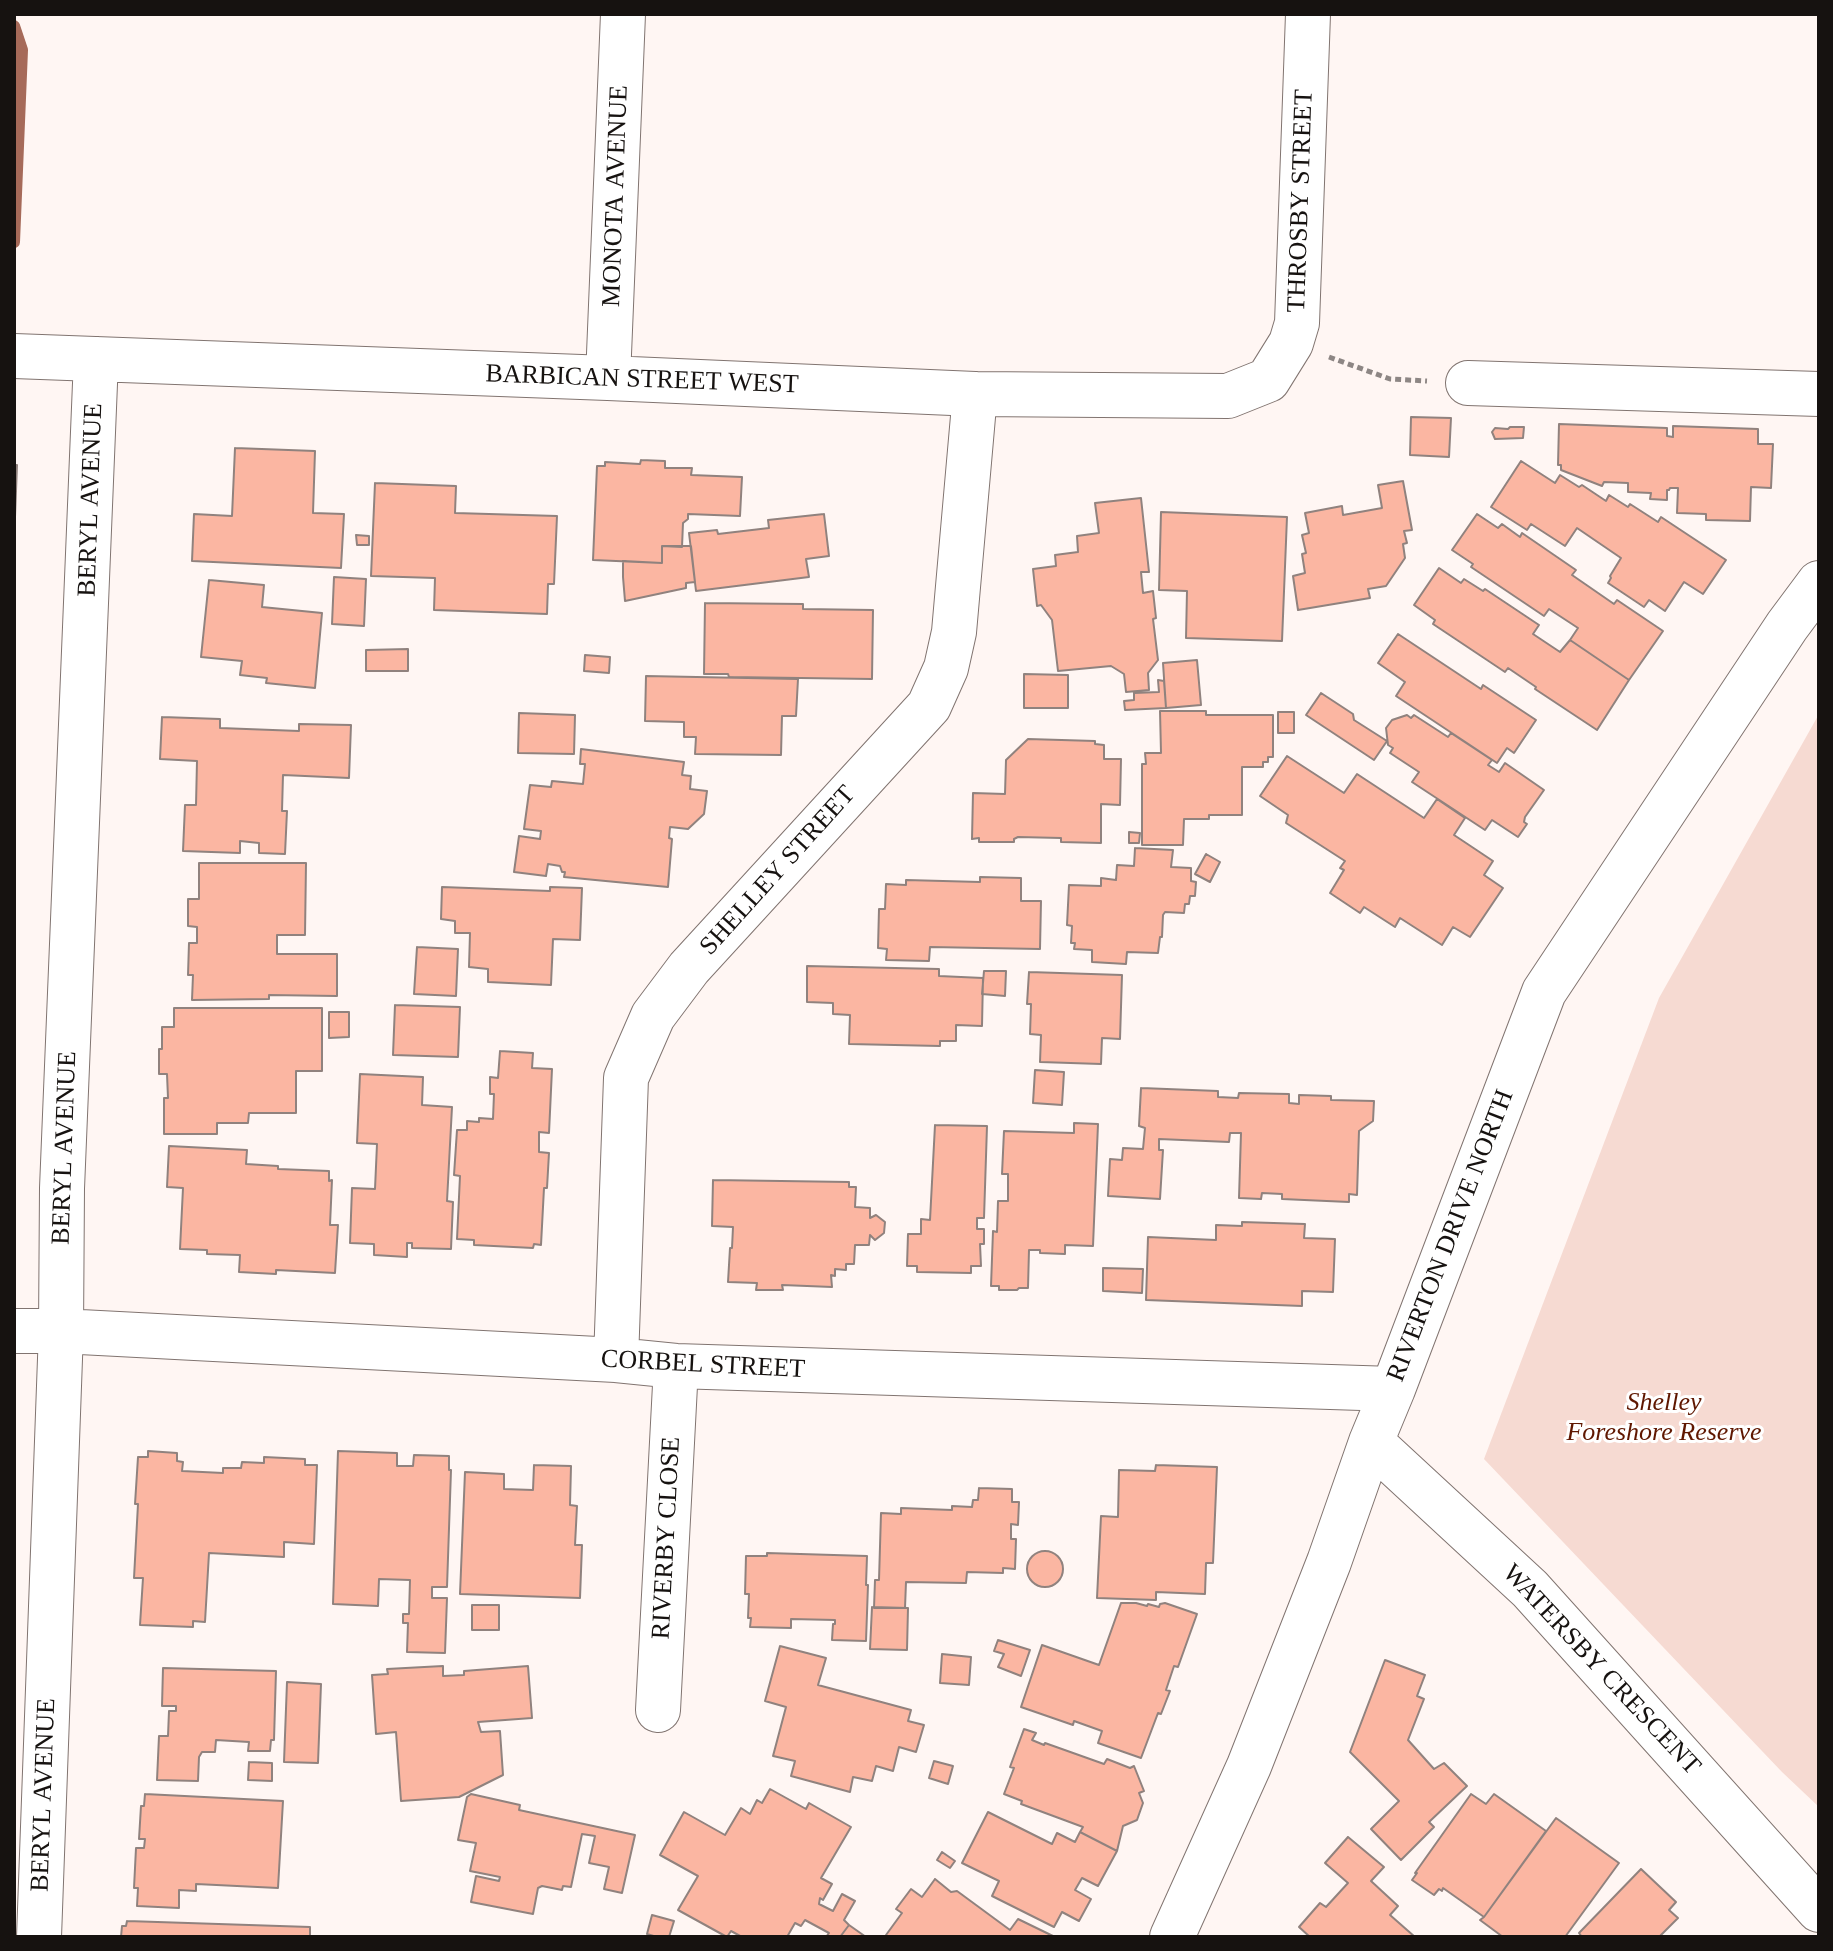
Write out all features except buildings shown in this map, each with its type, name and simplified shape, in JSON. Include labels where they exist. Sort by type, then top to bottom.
[{"type":"street","name":"MONOTA AVENUE","points":[[608,378],[623,14]]},
{"type":"street","name":"THROSBY STREET","points":[[1268,380],[1291,343],[1297,323],[1308,14]]},
{"type":"street","name":"BARBICAN STREET WEST","points":[[14,356],[975,394],[1228,396],[1268,380]]},
{"type":"street","name":"BERYL AVENUE","points":[[39,1937],[61,1331],[62,1188],[96,359]]},
{"type":"street","points":[[1468,383],[1819,394]]},
{"type":"street","name":"SHELLEY STREET","points":[[616,1360],[626,1078],[653,1016],[689,968],[929,706],[946,668],[954,632],[975,394]]},
{"type":"street","name":"RIVERTON DRIVE NORTH","points":[[1172,1937],[1249,1766],[1544,992],[1787,626],[1819,583]]},
{"type":"street","name":"CORBEL STREET","points":[[14,1331],[616,1360],[676,1366],[1393,1389]]},
{"type":"street","name":"RIVERBY CLOSE","points":[[658,1710],[676,1366]]},
{"type":"street","name":"WATERSBY CRESCENT","points":[[1371,1442],[1530,1589],[1819,1910]]},
{"type":"path","points":[[1291,343],[1390,379],[1468,383]]},
{"type":"green space","name":"Shelley Foreshore Reserve","points":[[1819,714],[1819,1807],[1484,1459],[1659,998]]},
{"type":"waterway","points":[[14,26],[22,50],[14,242]]}]
